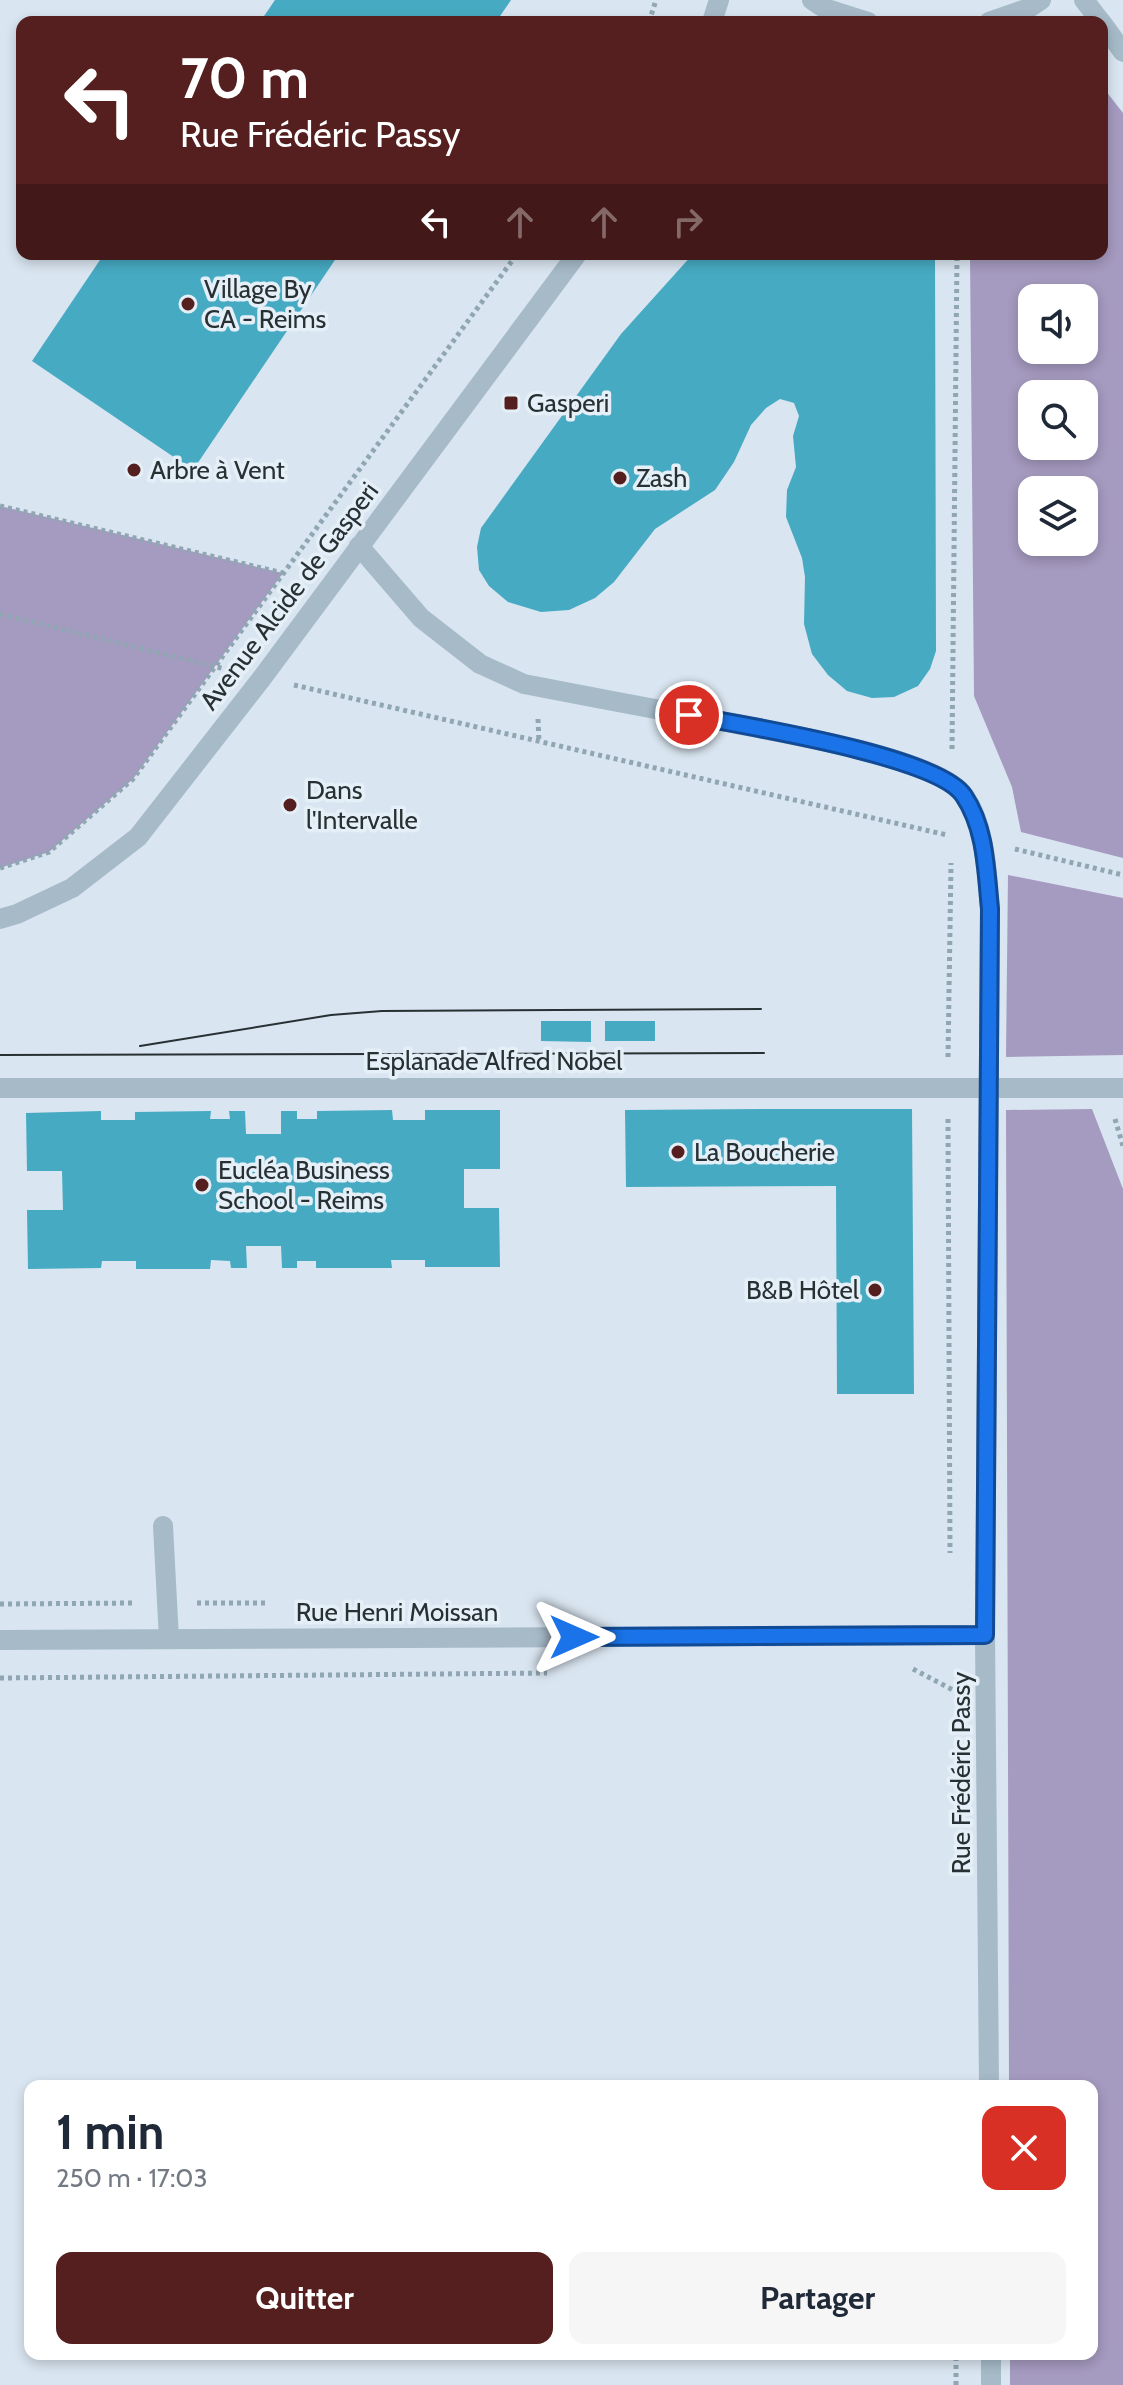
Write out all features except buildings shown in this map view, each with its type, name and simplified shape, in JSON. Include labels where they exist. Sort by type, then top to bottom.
[{"type":"street","points":[[812,0],[824,8],[849,16]]},
{"type":"street","points":[[1006,16],[1041,0]]},
{"type":"street","points":[[1084,0],[1097,16]]},
{"type":"street","points":[[1108,31],[1123,52]]},
{"type":"street","name":"Avenue Alcide de Gasperi","points":[[0,919],[72,888],[138,837],[262,678],[573,260]]},
{"type":"street","points":[[359,546],[421,618],[480,664],[524,684],[810,739],[916,766],[952,783]]},
{"type":"street","name":"Rue Frédéric Passy","points":[[952,783],[964,795],[984,841],[990,909],[985,1635],[989,2080]]},
{"type":"street","name":"Esplanade Alfred Nobel","points":[[0,1088],[1123,1088]]},
{"type":"street","points":[[163,1526],[169,1639]]},
{"type":"street","name":"Rue Henri Moissan","points":[[0,1640],[985,1635]]},
{"type":"street","points":[[991,2360],[991,2385]]},
{"type":"path","points":[[0,868],[49,852],[133,779],[513,260]]},
{"type":"path","points":[[948,1086],[957,260]]},
{"type":"path","points":[[0,506],[283,573]]},
{"type":"path","points":[[0,614],[262,678],[1123,875]]},
{"type":"path","points":[[898,1669],[913,1669],[953,1690]]},
{"type":"path","points":[[0,1678],[551,1672]]},
{"type":"path","points":[[956,2360],[956,2385]]},
{"type":"shaded area","points":[[1108,94],[1123,113],[1123,858],[1021,832],[1012,787],[974,696],[970,260],[1108,260]]},
{"type":"shaded area","points":[[0,506],[283,573],[133,779],[49,852],[0,868]]},
{"type":"shaded area","points":[[1008,875],[1123,898],[1123,1055],[1006,1057]]},
{"type":"shaded area","points":[[1092,1109],[1123,1189],[1123,2385],[1010,2385],[1010,2360],[1098,2360],[1098,2080],[1009,2080],[1006,1110]]},
{"type":"tram line","points":[[140,1046],[331,1015],[382,1011],[761,1009]]},
{"type":"tram line","points":[[0,1055],[764,1053]]},
{"type":"place","name":"Village By CA - Reims","points":[[188,304]]},
{"type":"place","name":"Gasperi","points":[[511,403]]},
{"type":"place","name":"Arbre à Vent","points":[[134,470]]},
{"type":"place","name":"Zash","points":[[620,478]]},
{"type":"place","name":"Dans l'Intervalle","points":[[290,805]]},
{"type":"place","name":"La Boucherie","points":[[678,1152]]},
{"type":"place","name":"Eucléa Business School - Reims","points":[[202,1185]]},
{"type":"place","name":"B&B Hôtel","points":[[875,1290]]},
{"type":"route","points":[[574,1637],[985,1635],[990,909],[984,841],[964,795],[952,783],[916,766],[810,739],[689,715]]}]
